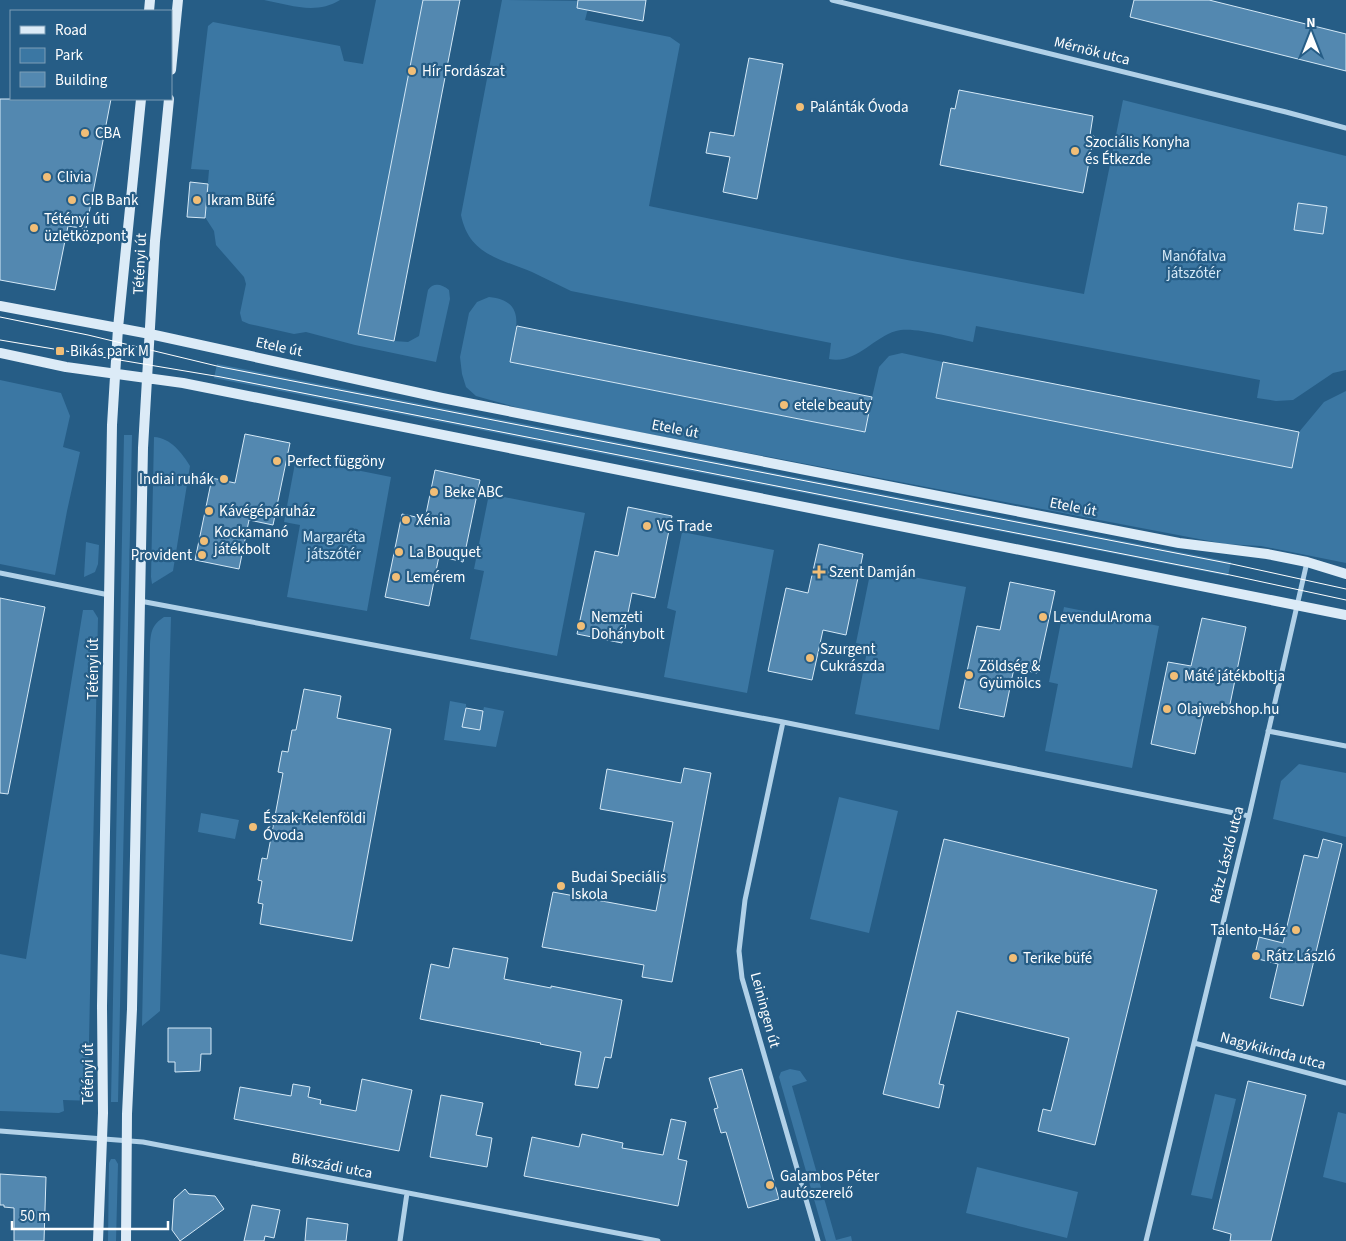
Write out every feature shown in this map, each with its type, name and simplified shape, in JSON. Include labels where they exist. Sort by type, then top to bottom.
[{"type":"main road","points":[[172,60],[178,0]]},
{"type":"main road","name":"Tétényi út","points":[[98,1241],[102,1138],[112,425],[118,328],[141,100]]},
{"type":"main road","name":"Tétényi út","points":[[126,1241],[126,1140],[132,999],[143,448],[155,242],[169,100]]},
{"type":"main road","name":"Etele út","points":[[0,306],[150,334],[452,400],[806,470],[1179,543],[1239,550],[1307,562],[1346,574]]},
{"type":"main road","points":[[0,353],[66,366],[183,383],[1346,615]]},
{"type":"street","name":"Mérnök utca","points":[[832,0],[1346,128]]},
{"type":"street","name":"Rátz László utca","points":[[1146,1241],[1249,816],[1307,562]]},
{"type":"street","points":[[0,574],[109,595]]},
{"type":"street","points":[[139,601],[783,722],[1249,816]]},
{"type":"street","name":"Leiningen út","points":[[783,722],[745,900],[739,951],[742,978],[818,1241]]},
{"type":"street","points":[[1268,731],[1346,746]]},
{"type":"street","name":"Nagykikinda utca","points":[[1194,1043],[1346,1083]]},
{"type":"street","name":"Bikszádi utca","points":[[0,1131],[143,1142],[658,1241]]},
{"type":"street","points":[[400,1241],[407,1193]]},
{"type":"green space","points":[[264,0],[340,0],[322,7],[303,8]]},
{"type":"green space","points":[[376,0],[423,0],[358,334],[408,342],[419,336],[428,290],[432,286],[441,285],[449,290],[450,299],[436,362],[355,345],[306,332],[294,334],[242,321],[240,313],[246,284],[244,277],[216,245],[214,231],[205,217],[209,170],[191,169],[208,26],[213,22],[340,46],[344,61],[363,64]]},
{"type":"green space","name":"Manófalva játszótér","points":[[502,0],[590,1],[585,20],[670,37],[680,44],[649,206],[902,259],[1084,294],[1123,100],[1346,156],[1346,370],[1333,373],[1293,400],[1276,401],[1257,398],[1260,380],[976,326],[973,342],[934,333],[903,330],[887,334],[848,358],[839,360],[829,359],[831,343],[571,291],[532,272],[498,259],[488,254],[471,239],[461,215]]},
{"type":"green space","points":[[489,297],[502,300],[510,305],[515,312],[516,331],[510,362],[864,432],[879,367],[889,356],[902,353],[943,362],[936,398],[1291,468],[1299,432],[1324,402],[1346,391],[1346,563],[1261,546],[1225,544],[529,411],[476,396],[466,387],[460,357],[469,313],[477,302]]},
{"type":"green space","points":[[217,364],[1231,562],[1228,576],[214,378]]},
{"type":"green space","points":[[0,380],[61,393],[70,416],[63,447],[80,452],[55,575],[0,564]]},
{"type":"green space","points":[[124,435],[132,435],[118,1102],[111,1102]]},
{"type":"green space","points":[[154,437],[171,443],[180,451],[190,466],[173,571],[152,584],[151,577]]},
{"type":"green space","name":"Margaréta játszótér","points":[[296,458],[391,477],[367,611],[287,597],[300,525],[284,522]]},
{"type":"green space","points":[[489,494],[585,513],[557,656],[470,639],[484,571],[474,569]]},
{"type":"green space","points":[[682,532],[774,550],[747,693],[664,677],[676,611],[667,608]]},
{"type":"green space","points":[[86,542],[99,545],[98,564],[95,572],[84,577]]},
{"type":"green space","points":[[871,569],[966,587],[939,730],[855,714],[868,646],[856,643]]},
{"type":"green space","points":[[1064,607],[1159,626],[1132,768],[1045,751],[1058,684],[1049,682]]},
{"type":"green space","points":[[83,610],[93,610],[98,618],[88,1088],[95,1101],[63,1100],[64,1111],[59,1113],[0,1111],[0,954],[26,959]]},
{"type":"green space","points":[[164,617],[171,617],[160,1011],[142,1026],[150,645],[153,629]]},
{"type":"green space","points":[[450,701],[466,704],[466,708],[483,711],[484,707],[504,711],[496,747],[444,740]]},
{"type":"green space","points":[[1299,764],[1346,773],[1346,837],[1273,819],[1281,781]]},
{"type":"green space","points":[[839,797],[898,811],[869,933],[810,919]]},
{"type":"green space","points":[[201,813],[239,820],[235,839],[198,832]]},
{"type":"green space","points":[[790,1069],[800,1071],[807,1081],[792,1086],[836,1240],[851,1236],[852,1241],[826,1241],[779,1077],[781,1072]]},
{"type":"green space","points":[[1215,1094],[1236,1099],[1212,1199],[1191,1195]]},
{"type":"green space","points":[[1338,1112],[1346,1114],[1346,1183],[1323,1177]]},
{"type":"green space","points":[[111,1159],[115,1159],[118,1164],[116,1241],[108,1241],[109,1163]]},
{"type":"green space","points":[[977,1167],[1078,1192],[1067,1238],[966,1213]]},
{"type":"building","points":[[423,0],[460,0],[394,341],[358,334]]},
{"type":"building","points":[[578,0],[646,0],[643,21],[577,8]]},
{"type":"building","points":[[1134,0],[1209,0],[1346,34],[1346,71],[1130,17]]},
{"type":"building","points":[[749,58],[783,64],[757,199],[723,192],[730,157],[706,153],[710,132],[734,136]]},
{"type":"building","name":"Szociális Konyha és Étkezde","points":[[959,90],[1093,116],[1090,135],[1094,136],[1083,193],[940,165],[951,108],[955,109]]},
{"type":"building","points":[[0,99],[111,100],[86,229],[68,226],[55,290],[0,280]]},
{"type":"building","points":[[190,182],[208,184],[205,218],[187,217]]},
{"type":"building","points":[[1298,203],[1327,207],[1323,234],[1294,230]]},
{"type":"building","points":[[517,326],[872,397],[865,432],[510,362]]},
{"type":"building","points":[[943,362],[1299,432],[1292,468],[936,398]]},
{"type":"building","points":[[245,434],[290,443],[273,525],[249,520],[239,569],[195,560],[212,478],[235,483]]},
{"type":"building","points":[[435,470],[480,480],[463,562],[439,556],[429,606],[385,597],[402,514],[425,519]]},
{"type":"building","points":[[628,507],[672,516],[655,598],[632,593],[622,643],[577,634],[595,551],[618,556]]},
{"type":"building","points":[[819,544],[863,554],[846,635],[823,630],[812,680],[768,671],[786,588],[808,593]]},
{"type":"building","points":[[1010,582],[1055,591],[1037,673],[1014,668],[1004,717],[959,708],[977,626],[1000,630]]},
{"type":"building","points":[[0,598],[45,607],[8,794],[0,793]]},
{"type":"building","points":[[1202,618],[1246,627],[1229,709],[1206,704],[1195,754],[1151,744],[1168,662],[1191,666]]},
{"type":"building","points":[[304,689],[341,696],[337,718],[391,729],[352,941],[260,924],[263,904],[258,903],[262,881],[258,880],[262,858],[267,859],[283,773],[278,772],[282,751],[288,752],[292,730],[296,730]]},
{"type":"building","points":[[466,708],[483,711],[480,730],[462,727]]},
{"type":"building","points":[[684,768],[711,773],[672,982],[642,977],[644,965],[542,947],[553,892],[656,911],[673,822],[600,809],[607,769],[681,783]]},
{"type":"building","points":[[944,839],[1157,890],[1095,1145],[1038,1131],[1043,1109],[1051,1111],[1069,1038],[957,1011],[939,1084],[944,1085],[939,1108],[883,1094]]},
{"type":"building","points":[[1323,839],[1342,844],[1303,1006],[1270,998],[1278,964],[1254,958],[1259,937],[1283,943],[1304,855],[1318,858]]},
{"type":"building","points":[[453,948],[508,958],[504,979],[622,1000],[611,1058],[605,1057],[598,1088],[575,1085],[581,1052],[420,1019],[431,964],[449,968]]},
{"type":"building","points":[[168,1028],[211,1028],[211,1054],[201,1054],[200,1071],[175,1072],[175,1062],[168,1062]]},
{"type":"building","points":[[742,1069],[779,1199],[748,1208],[726,1132],[721,1133],[714,1109],[718,1108],[709,1078]]},
{"type":"building","points":[[362,1079],[412,1090],[399,1151],[234,1119],[240,1087],[291,1096],[293,1084],[310,1087],[308,1097],[321,1100],[320,1104],[356,1111]]},
{"type":"building","points":[[1248,1081],[1306,1095],[1271,1241],[1230,1241],[1231,1234],[1213,1229]]},
{"type":"building","points":[[441,1095],[483,1103],[476,1135],[492,1138],[487,1167],[430,1157]]},
{"type":"building","points":[[671,1119],[686,1122],[678,1159],[687,1161],[678,1206],[524,1176],[532,1137],[579,1147],[582,1134],[623,1143],[622,1148],[663,1155]]},
{"type":"building","points":[[0,1174],[46,1177],[44,1241],[14,1241],[14,1208],[0,1205]]},
{"type":"building","points":[[185,1189],[189,1194],[215,1196],[224,1209],[180,1241],[172,1230],[174,1199]]},
{"type":"building","points":[[252,1205],[280,1210],[274,1238],[265,1236],[264,1241],[244,1241]]},
{"type":"building","points":[[307,1218],[348,1224],[346,1241],[305,1241]]},
{"type":"tram line","points":[[0,317],[88,335],[221,367],[1232,564],[1346,589]]},
{"type":"tram line","points":[[0,340],[221,377],[1230,575],[1346,600]]},
{"type":"place","name":"Hír Fordászat","points":[[412,71]]},
{"type":"place","name":"Palánták Óvoda","points":[[800,107]]},
{"type":"place","name":"CBA","points":[[85,133]]},
{"type":"place","name":"Szociális Konyha és Étkezde","points":[[1075,151]]},
{"type":"place","name":"Clivia","points":[[47,177]]},
{"type":"place","name":"CIB Bank","points":[[72,200]]},
{"type":"place","name":"Ikram Büfé","points":[[197,200]]},
{"type":"place","name":"Tétényi úti üzletközpont","points":[[34,228]]},
{"type":"place","name":"Bikás park M","points":[[60,351]]},
{"type":"place","name":"etele beauty","points":[[784,405]]},
{"type":"place","name":"Perfect függöny","points":[[277,461]]},
{"type":"place","name":"Indiai ruhák","points":[[224,479]]},
{"type":"place","name":"Beke ABC","points":[[434,492]]},
{"type":"place","name":"Kávégépáruház","points":[[209,511]]},
{"type":"place","name":"Xénia","points":[[406,520]]},
{"type":"place","name":"VG Trade","points":[[647,526]]},
{"type":"place","name":"Kockamanó játékbolt","points":[[204,541]]},
{"type":"place","name":"La Bouquet","points":[[399,552]]},
{"type":"place","name":"Provident","points":[[202,555]]},
{"type":"place","name":"Szent Damján","points":[[819,572]]},
{"type":"place","name":"Lemérem","points":[[396,577]]},
{"type":"place","name":"LevendulAroma","points":[[1043,617]]},
{"type":"place","name":"Nemzeti Dohánybolt","points":[[581,626]]},
{"type":"place","name":"Szurgent Cukrászda","points":[[810,658]]},
{"type":"place","name":"Zöldség & Gyümölcs","points":[[969,675]]},
{"type":"place","name":"Máté játékboltja","points":[[1174,676]]},
{"type":"place","name":"Olajwebshop.hu","points":[[1167,709]]},
{"type":"place","name":"Észak-Kelenföldi Óvoda","points":[[253,827]]},
{"type":"place","name":"Budai Speciális Iskola","points":[[561,886]]},
{"type":"place","name":"Talento-Ház","points":[[1296,930]]},
{"type":"place","name":"Rátz László","points":[[1256,956]]},
{"type":"place","name":"Terike büfé","points":[[1013,958]]},
{"type":"place","name":"Galambos Péter autószerelő","points":[[770,1185]]}]
